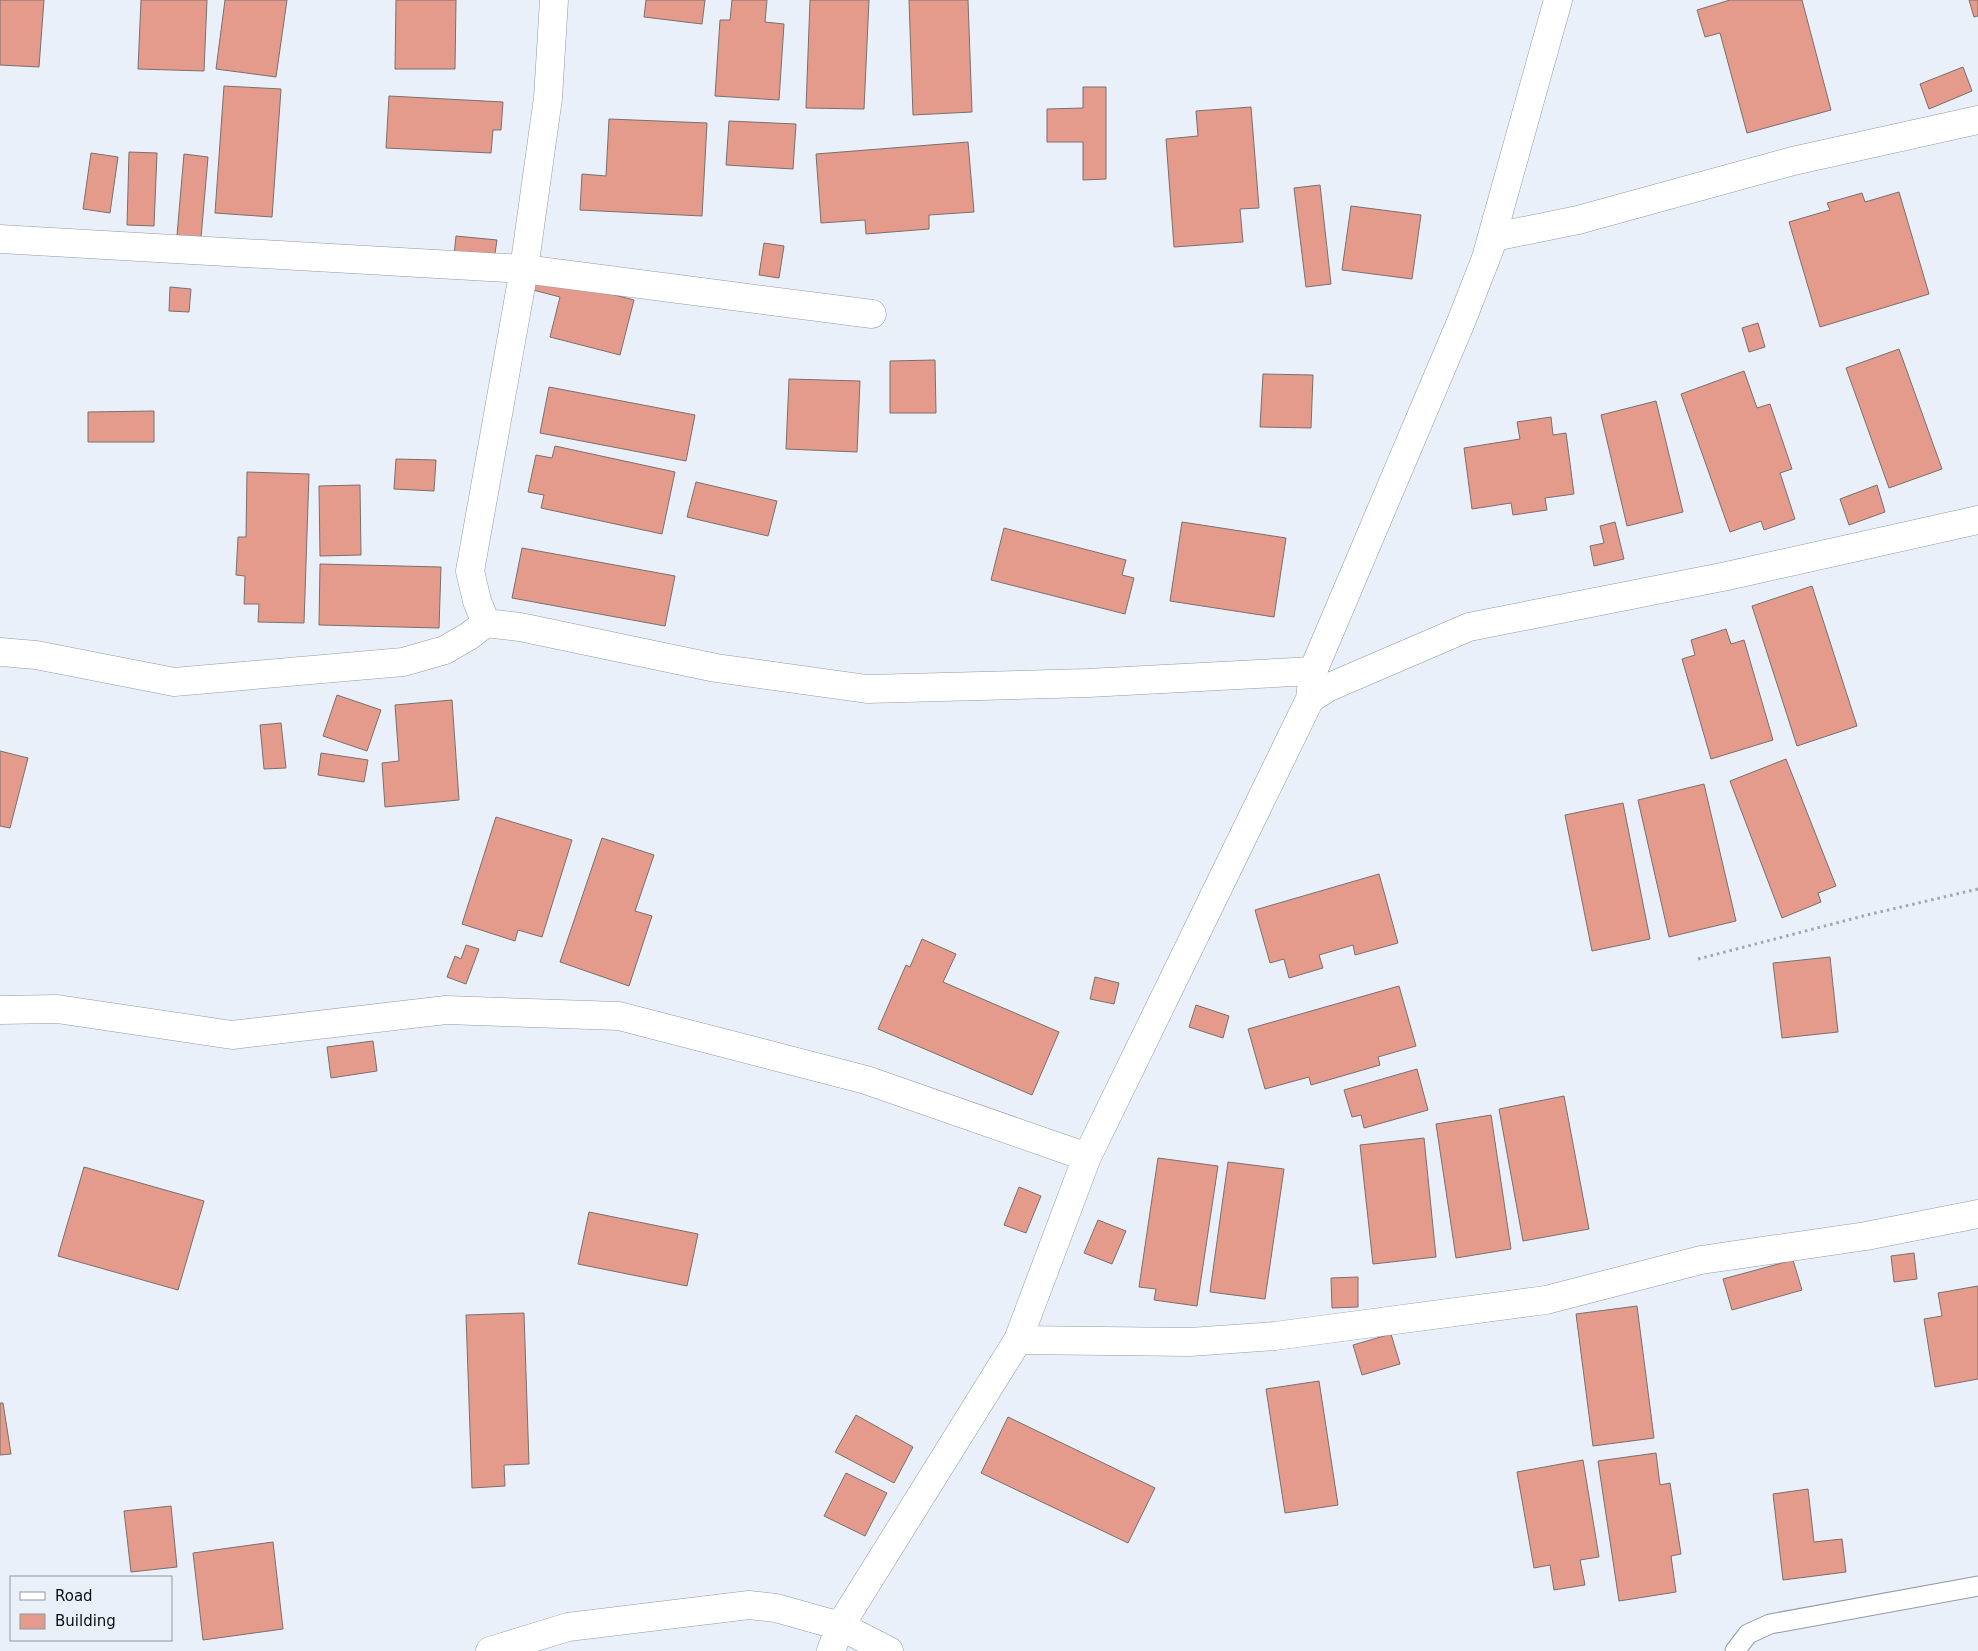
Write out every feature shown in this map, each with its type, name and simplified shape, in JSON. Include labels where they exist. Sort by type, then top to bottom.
[{"type":"street","points":[[486,622],[477,602],[470,572],[524,268],[548,98],[554,0]]},
{"type":"street","points":[[1486,258],[1558,0]]},
{"type":"street","points":[[831,1651],[840,1626],[1018,1340],[1087,1157],[1310,698],[1313,671],[1457,331],[1494,237],[1578,220],[1793,161],[1978,120]]},
{"type":"street","points":[[0,239],[524,268],[872,314]]},
{"type":"street","points":[[1310,698],[1327,688],[1469,626],[1727,576],[1978,520]]},
{"type":"street","points":[[0,652],[36,655],[174,682],[403,662],[445,650],[486,622],[520,627],[716,668],[867,689],[1088,683],[1313,671]]},
{"type":"street","points":[[0,1010],[57,1009],[232,1035],[446,1010],[620,1016],[866,1080],[1087,1157]]},
{"type":"street","points":[[1018,1340],[1190,1342],[1275,1336],[1537,1301],[1701,1260],[1866,1236],[1978,1214]]},
{"type":"street","points":[[490,1651],[568,1627],[750,1605],[776,1608],[840,1626],[889,1651]]},
{"type":"lane","points":[[1735,1651],[1748,1634],[1770,1624],[1978,1586]]},
{"type":"path","points":[[1698,959],[1867,915],[1978,889]]},
{"type":"building","points":[[0,0],[44,0],[39,67],[0,65]]},
{"type":"building","points":[[141,0],[207,0],[204,71],[138,69]]},
{"type":"building","points":[[225,0],[287,0],[276,77],[216,69]]},
{"type":"building","points":[[396,0],[456,0],[455,69],[395,69]]},
{"type":"building","points":[[646,0],[705,0],[702,24],[644,17]]},
{"type":"building","points":[[732,0],[767,0],[765,22],[784,24],[779,100],[715,96],[720,20],[730,20]]},
{"type":"building","points":[[810,0],[869,0],[864,109],[806,108]]},
{"type":"building","points":[[909,0],[968,0],[972,112],[913,115]]},
{"type":"building","points":[[1730,0],[1802,0],[1831,110],[1747,133],[1720,33],[1705,37],[1697,10]]},
{"type":"building","points":[[1969,0],[1978,0],[1978,16],[1974,17]]},
{"type":"building","points":[[1963,67],[1972,91],[1929,109],[1920,84]]},
{"type":"building","points":[[224,86],[281,89],[272,217],[215,213]]},
{"type":"building","points":[[1083,87],[1106,87],[1106,179],[1083,180],[1083,142],[1047,142],[1047,109],[1083,108]]},
{"type":"building","points":[[389,96],[503,102],[501,130],[493,130],[491,153],[386,148]]},
{"type":"building","points":[[1251,107],[1259,208],[1240,209],[1243,242],[1174,247],[1166,139],[1198,136],[1196,111]]},
{"type":"building","points":[[609,119],[707,123],[702,216],[580,210],[582,174],[606,176]]},
{"type":"building","points":[[729,121],[796,124],[793,169],[726,165]]},
{"type":"building","points":[[968,142],[974,212],[929,215],[929,229],[866,234],[865,220],[821,223],[816,154]]},
{"type":"building","points":[[129,152],[157,153],[154,226],[127,225]]},
{"type":"building","points":[[91,153],[118,157],[110,213],[83,209]]},
{"type":"building","points":[[184,154],[208,157],[201,238],[177,235]]},
{"type":"building","points":[[1320,185],[1331,284],[1306,287],[1294,188]]},
{"type":"building","points":[[1899,192],[1929,294],[1820,327],[1789,222],[1830,210],[1827,203],[1862,193],[1865,202]]},
{"type":"building","points":[[1351,206],[1421,215],[1412,279],[1342,270]]},
{"type":"building","points":[[456,236],[497,240],[494,260],[454,256]]},
{"type":"building","points":[[764,243],[784,246],[779,278],[759,275]]},
{"type":"building","points":[[537,275],[634,300],[620,355],[550,337],[560,297],[533,290]]},
{"type":"building","points":[[170,287],[191,289],[189,312],[169,311]]},
{"type":"building","points":[[1758,323],[1765,347],[1749,352],[1742,328]]},
{"type":"building","points":[[1899,349],[1942,469],[1889,488],[1846,368]]},
{"type":"building","points":[[935,360],[936,413],[890,413],[890,361]]},
{"type":"building","points":[[1744,371],[1757,408],[1770,404],[1792,469],[1780,473],[1795,519],[1764,530],[1761,521],[1730,532],[1681,394]]},
{"type":"building","points":[[1263,374],[1313,375],[1311,428],[1260,427]]},
{"type":"building","points":[[789,379],[860,381],[857,452],[786,449]]},
{"type":"building","points":[[549,387],[695,415],[686,461],[540,433]]},
{"type":"building","points":[[1656,401],[1683,512],[1627,526],[1601,415]]},
{"type":"building","points":[[154,411],[154,442],[88,442],[88,412]]},
{"type":"building","points":[[1551,417],[1553,435],[1566,433],[1574,494],[1545,498],[1547,510],[1513,515],[1511,503],[1472,509],[1464,448],[1520,439],[1517,422]]},
{"type":"building","points":[[555,446],[675,472],[662,534],[541,508],[544,495],[528,492],[536,455],[552,458]]},
{"type":"building","points":[[396,459],[436,460],[434,491],[394,489]]},
{"type":"building","points":[[247,472],[309,474],[304,623],[258,622],[259,604],[244,604],[245,576],[236,575],[238,537],[246,537]]},
{"type":"building","points":[[696,482],[777,501],[768,536],[687,517]]},
{"type":"building","points":[[360,485],[361,555],[320,556],[319,486]]},
{"type":"building","points":[[1877,485],[1885,512],[1849,525],[1840,499]]},
{"type":"building","points":[[1182,522],[1286,538],[1274,617],[1170,601]]},
{"type":"building","points":[[1615,522],[1624,559],[1594,566],[1590,546],[1604,543],[1600,526]]},
{"type":"building","points":[[1004,528],[1126,560],[1122,575],[1134,578],[1125,614],[991,580]]},
{"type":"building","points":[[522,548],[675,576],[665,626],[512,598]]},
{"type":"building","points":[[320,564],[441,567],[439,628],[319,625]]},
{"type":"building","points":[[1812,586],[1857,726],[1797,746],[1752,606]]},
{"type":"building","points":[[1726,629],[1731,644],[1744,640],[1773,740],[1711,759],[1682,659],[1695,655],[1691,640]]},
{"type":"building","points":[[337,695],[381,710],[367,751],[323,736]]},
{"type":"building","points":[[452,700],[459,800],[385,807],[382,763],[399,761],[395,705]]},
{"type":"building","points":[[281,723],[286,768],[264,769],[260,725]]},
{"type":"building","points":[[0,751],[28,758],[10,828],[0,826]]},
{"type":"building","points":[[321,753],[368,760],[364,782],[318,775]]},
{"type":"building","points":[[1786,759],[1836,886],[1818,893],[1821,902],[1782,918],[1730,781]]},
{"type":"building","points":[[1704,784],[1736,921],[1669,937],[1638,800]]},
{"type":"building","points":[[1623,803],[1650,939],[1592,951],[1565,815]]},
{"type":"building","points":[[496,817],[572,840],[542,937],[518,930],[515,941],[462,924]]},
{"type":"building","points":[[602,838],[654,855],[635,911],[652,916],[629,986],[560,962]]},
{"type":"building","points":[[1379,874],[1398,943],[1355,955],[1353,945],[1319,955],[1323,968],[1289,978],[1284,959],[1270,963],[1255,910]]},
{"type":"building","points":[[922,939],[956,954],[943,982],[1059,1032],[1032,1095],[878,1029],[906,965],[910,967]]},
{"type":"building","points":[[466,945],[479,949],[466,984],[447,977],[455,956],[461,959]]},
{"type":"building","points":[[1830,957],[1838,1032],[1782,1038],[1773,963]]},
{"type":"building","points":[[1095,977],[1119,983],[1114,1004],[1090,999]]},
{"type":"building","points":[[1399,986],[1416,1046],[1378,1057],[1380,1065],[1311,1085],[1309,1077],[1265,1089],[1248,1029]]},
{"type":"building","points":[[1196,1005],[1229,1016],[1223,1038],[1189,1027]]},
{"type":"building","points":[[373,1041],[377,1071],[331,1078],[327,1047]]},
{"type":"building","points":[[1417,1069],[1428,1110],[1364,1128],[1361,1115],[1352,1117],[1344,1090]]},
{"type":"building","points":[[1564,1096],[1589,1229],[1523,1241],[1499,1109]]},
{"type":"building","points":[[1491,1115],[1511,1249],[1456,1258],[1436,1124]]},
{"type":"building","points":[[1424,1138],[1436,1257],[1373,1264],[1360,1145]]},
{"type":"building","points":[[1158,1158],[1218,1166],[1197,1306],[1154,1300],[1156,1289],[1139,1287]]},
{"type":"building","points":[[1228,1162],[1284,1169],[1265,1299],[1210,1292]]},
{"type":"building","points":[[84,1167],[204,1201],[178,1290],[58,1256]]},
{"type":"building","points":[[1019,1187],[1041,1196],[1026,1233],[1004,1225]]},
{"type":"building","points":[[589,1212],[698,1234],[687,1286],[578,1264]]},
{"type":"building","points":[[1098,1220],[1126,1231],[1112,1264],[1084,1253]]},
{"type":"building","points":[[1914,1253],[1917,1279],[1894,1282],[1891,1256]]},
{"type":"building","points":[[1793,1260],[1802,1290],[1732,1310],[1723,1279]]},
{"type":"building","points":[[1358,1277],[1358,1307],[1332,1308],[1331,1278]]},
{"type":"building","points":[[1978,1286],[1978,1379],[1935,1387],[1924,1319],[1942,1316],[1938,1293]]},
{"type":"building","points":[[1637,1306],[1654,1438],[1593,1446],[1576,1314]]},
{"type":"building","points":[[524,1313],[529,1464],[504,1465],[505,1486],[472,1488],[466,1315]]},
{"type":"building","points":[[1391,1334],[1400,1364],[1362,1375],[1353,1345]]},
{"type":"building","points":[[1319,1381],[1338,1505],[1285,1513],[1266,1389]]},
{"type":"building","points":[[0,1403],[3,1403],[11,1454],[0,1455]]},
{"type":"building","points":[[856,1415],[913,1447],[894,1483],[835,1452]]},
{"type":"building","points":[[1008,1417],[1155,1488],[1128,1543],[981,1473]]},
{"type":"building","points":[[1656,1453],[1660,1485],[1670,1483],[1681,1554],[1671,1556],[1676,1592],[1619,1601],[1598,1461]]},
{"type":"building","points":[[1583,1460],[1599,1557],[1580,1560],[1585,1585],[1554,1590],[1550,1565],[1534,1568],[1517,1472]]},
{"type":"building","points":[[846,1473],[887,1493],[865,1536],[824,1516]]},
{"type":"building","points":[[1808,1489],[1814,1542],[1842,1539],[1846,1572],[1783,1580],[1773,1494]]},
{"type":"building","points":[[171,1506],[177,1567],[131,1572],[124,1511]]},
{"type":"building","points":[[273,1542],[283,1629],[203,1640],[193,1553]]}]
